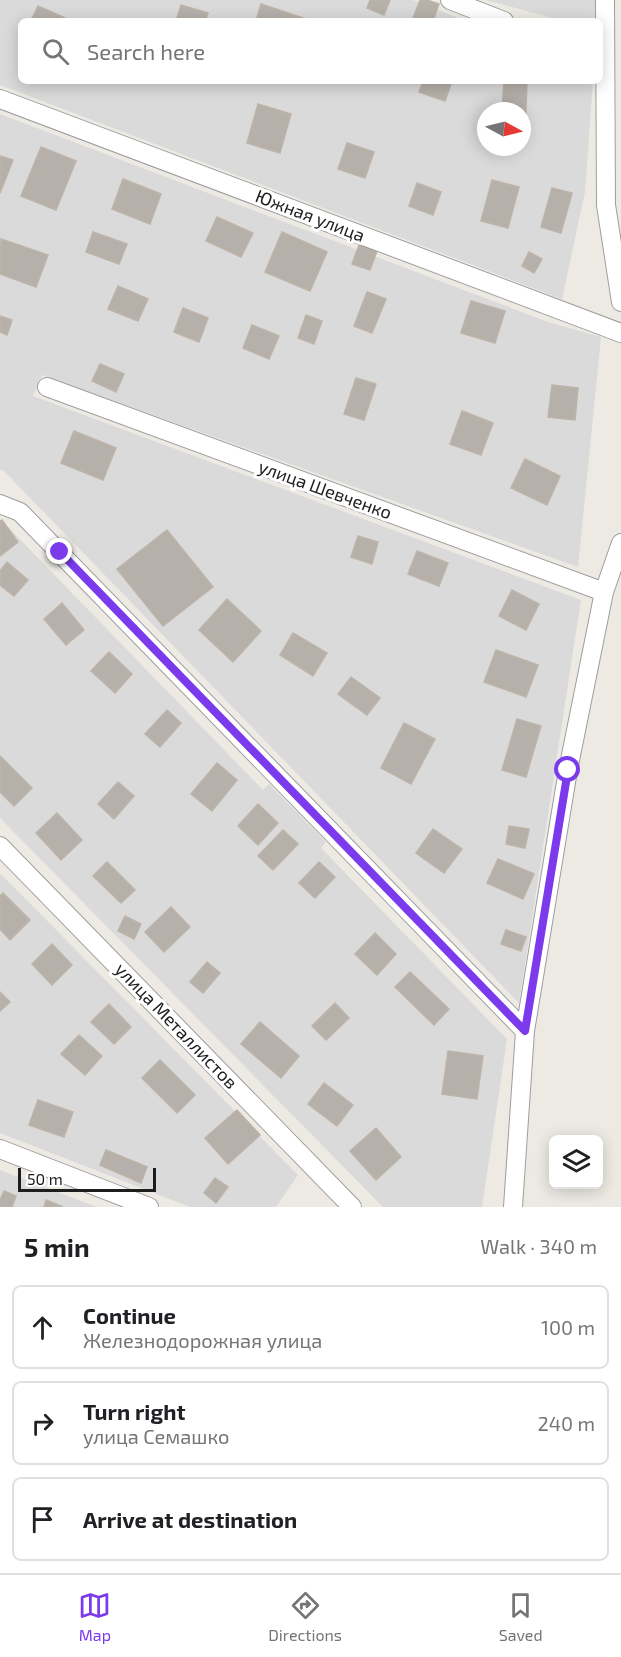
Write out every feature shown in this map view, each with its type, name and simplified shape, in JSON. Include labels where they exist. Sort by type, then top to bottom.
[{"type":"street","points":[[450,0],[496,18]]},
{"type":"street","points":[[605,0],[603,52],[606,205],[621,302]]},
{"type":"street","name":"Южная улица","points":[[0,99],[621,333]]},
{"type":"street","name":"улица Шевченко","points":[[47,387],[604,592]]},
{"type":"street","points":[[0,504],[20,512],[525,1031]]},
{"type":"street","points":[[513,1207],[525,1031],[568,770],[604,592],[621,543]]},
{"type":"street","name":"улица Металлистов","points":[[0,846],[352,1207]]},
{"type":"street","points":[[0,1149],[149,1207]]},
{"type":"shaded area","points":[[0,0],[413,0],[458,18],[18,18],[18,84],[593,84],[585,192],[562,299],[0,85]]},
{"type":"shaded area","points":[[486,0],[595,0],[596,18],[553,18]]},
{"type":"shaded area","points":[[0,114],[548,322],[601,337],[578,567],[42,375],[33,396],[581,600],[519,1003],[3,470],[0,470]]},
{"type":"shaded area","points":[[0,522],[9,528],[263,790],[269,784],[326,842],[321,848],[507,1039],[482,1207],[383,1207],[0,818]]},
{"type":"shaded area","points":[[0,873],[298,1175],[276,1207],[190,1207],[0,1133]]},
{"type":"shaded area","points":[[0,1170],[97,1207],[0,1207]]},
{"type":"building","points":[[370,0],[390,0],[384,15],[367,8]]},
{"type":"building","points":[[420,0],[439,4],[434,18],[413,18]]},
{"type":"building","points":[[261,4],[303,18],[257,18]]},
{"type":"building","points":[[181,5],[208,13],[206,18],[177,18]]},
{"type":"building","points":[[38,6],[65,18],[32,18]]},
{"type":"building","points":[[422,84],[451,84],[445,101],[419,92]]},
{"type":"building","points":[[504,84],[527,84],[526,102],[503,102]]},
{"type":"building","points":[[258,104],[291,114],[280,153],[247,143]]},
{"type":"building","points":[[347,143],[374,152],[365,178],[338,169]]},
{"type":"building","points":[[41,147],[76,161],[56,210],[21,196]]},
{"type":"building","points":[[0,156],[13,160],[0,193]]},
{"type":"building","points":[[123,179],[161,194],[150,224],[112,209]]},
{"type":"building","points":[[492,180],[519,187],[508,228],[481,221]]},
{"type":"building","points":[[417,183],[441,192],[433,215],[409,206]]},
{"type":"building","points":[[552,188],[572,193],[561,233],[541,227]]},
{"type":"building","points":[[217,217],[253,233],[241,257],[206,241]]},
{"type":"building","points":[[93,232],[127,244],[119,264],[86,252]]},
{"type":"building","points":[[282,232],[327,252],[310,291],[265,272]]},
{"type":"building","points":[[1,239],[48,255],[36,287],[0,274]]},
{"type":"building","points":[[359,245],[377,251],[370,270],[352,264]]},
{"type":"building","points":[[529,252],[542,259],[534,273],[522,266]]},
{"type":"building","points":[[118,286],[148,299],[138,321],[108,309]]},
{"type":"building","points":[[367,292],[386,299],[372,333],[354,326]]},
{"type":"building","points":[[471,301],[505,311],[495,343],[461,333]]},
{"type":"building","points":[[183,308],[208,318],[199,342],[174,332]]},
{"type":"building","points":[[306,315],[322,321],[314,344],[298,338]]},
{"type":"building","points":[[0,316],[12,320],[7,335],[0,332]]},
{"type":"building","points":[[252,325],[279,336],[269,359],[243,348]]},
{"type":"building","points":[[100,364],[124,374],[116,392],[92,381]]},
{"type":"building","points":[[356,378],[376,384],[364,420],[344,414]]},
{"type":"building","points":[[552,385],[578,388],[575,420],[548,417]]},
{"type":"building","points":[[462,411],[493,423],[481,455],[450,444]]},
{"type":"building","points":[[74,431],[116,448],[103,480],[61,463]]},
{"type":"building","points":[[525,459],[560,476],[547,505],[511,488]]},
{"type":"building","points":[[2,520],[18,542],[0,556],[0,521]]},
{"type":"building","points":[[167,530],[213,587],[163,626],[117,569]]},
{"type":"building","points":[[358,536],[378,542],[372,564],[351,557]]},
{"type":"building","points":[[417,551],[448,563],[439,586],[408,574]]},
{"type":"building","points":[[7,562],[28,580],[14,596],[0,585],[0,571]]},
{"type":"building","points":[[512,590],[539,604],[526,630],[499,616]]},
{"type":"building","points":[[227,599],[261,631],[233,662],[199,630]]},
{"type":"building","points":[[62,603],[84,630],[66,645],[44,619]]},
{"type":"building","points":[[293,633],[327,653],[313,676],[280,655]]},
{"type":"building","points":[[496,650],[538,665],[526,697],[484,682]]},
{"type":"building","points":[[109,652],[132,674],[115,693],[91,671]]},
{"type":"building","points":[[351,677],[380,698],[367,715],[338,694]]},
{"type":"building","points":[[167,710],[181,723],[160,747],[145,734]]},
{"type":"building","points":[[517,719],[541,726],[526,777],[502,770]]},
{"type":"building","points":[[404,723],[435,739],[411,784],[381,768]]},
{"type":"building","points":[[0,756],[32,788],[14,806],[0,792]]},
{"type":"building","points":[[217,763],[237,780],[212,811],[191,794]]},
{"type":"building","points":[[118,782],[134,796],[114,819],[98,804]]},
{"type":"building","points":[[258,804],[278,823],[258,845],[238,826]]},
{"type":"building","points":[[57,813],[82,840],[61,860],[36,833]]},
{"type":"building","points":[[509,826],[529,829],[525,848],[506,844]]},
{"type":"building","points":[[433,829],[462,849],[444,873],[416,853]]},
{"type":"building","points":[[283,830],[298,844],[273,870],[258,856]]},
{"type":"building","points":[[498,859],[534,874],[523,899],[487,883]]},
{"type":"building","points":[[107,862],[135,890],[121,903],[93,876]]},
{"type":"building","points":[[319,862],[335,877],[315,898],[299,883]]},
{"type":"building","points":[[3,893],[30,920],[10,940],[0,929],[0,896]]},
{"type":"building","points":[[171,907],[190,927],[164,952],[145,932]]},
{"type":"building","points":[[125,916],[141,924],[134,939],[118,931]]},
{"type":"building","points":[[506,930],[526,937],[521,951],[501,944]]},
{"type":"building","points":[[375,933],[396,954],[377,975],[355,954]]},
{"type":"building","points":[[52,944],[72,965],[52,985],[32,964]]},
{"type":"building","points":[[207,962],[220,973],[203,993],[190,982]]},
{"type":"building","points":[[410,972],[449,1009],[434,1025],[395,987]]},
{"type":"building","points":[[0,992],[10,1002],[0,1011]]},
{"type":"building","points":[[335,1003],[349,1018],[326,1040],[312,1026]]},
{"type":"building","points":[[109,1004],[131,1027],[114,1044],[91,1022]]},
{"type":"building","points":[[260,1022],[299,1056],[281,1078],[241,1044]]},
{"type":"building","points":[[79,1035],[102,1056],[85,1075],[61,1054]]},
{"type":"building","points":[[448,1051],[483,1056],[477,1099],[442,1094]]},
{"type":"building","points":[[160,1060],[195,1095],[177,1113],[142,1078]]},
{"type":"building","points":[[324,1083],[353,1105],[337,1126],[308,1104]]},
{"type":"building","points":[[38,1100],[73,1112],[64,1137],[29,1125]]},
{"type":"building","points":[[237,1110],[260,1135],[228,1164],[205,1138]]},
{"type":"building","points":[[376,1128],[401,1157],[376,1180],[350,1151]]},
{"type":"building","points":[[106,1150],[147,1167],[141,1183],[100,1165]]},
{"type":"building","points":[[215,1178],[228,1187],[216,1203],[204,1193]]},
{"type":"building","points":[[4,1191],[16,1196],[12,1207],[0,1207]]},
{"type":"building","points":[[46,1200],[63,1207],[44,1207]]},
{"type":"route","points":[[60,552],[525,1031],[568,770]]}]
